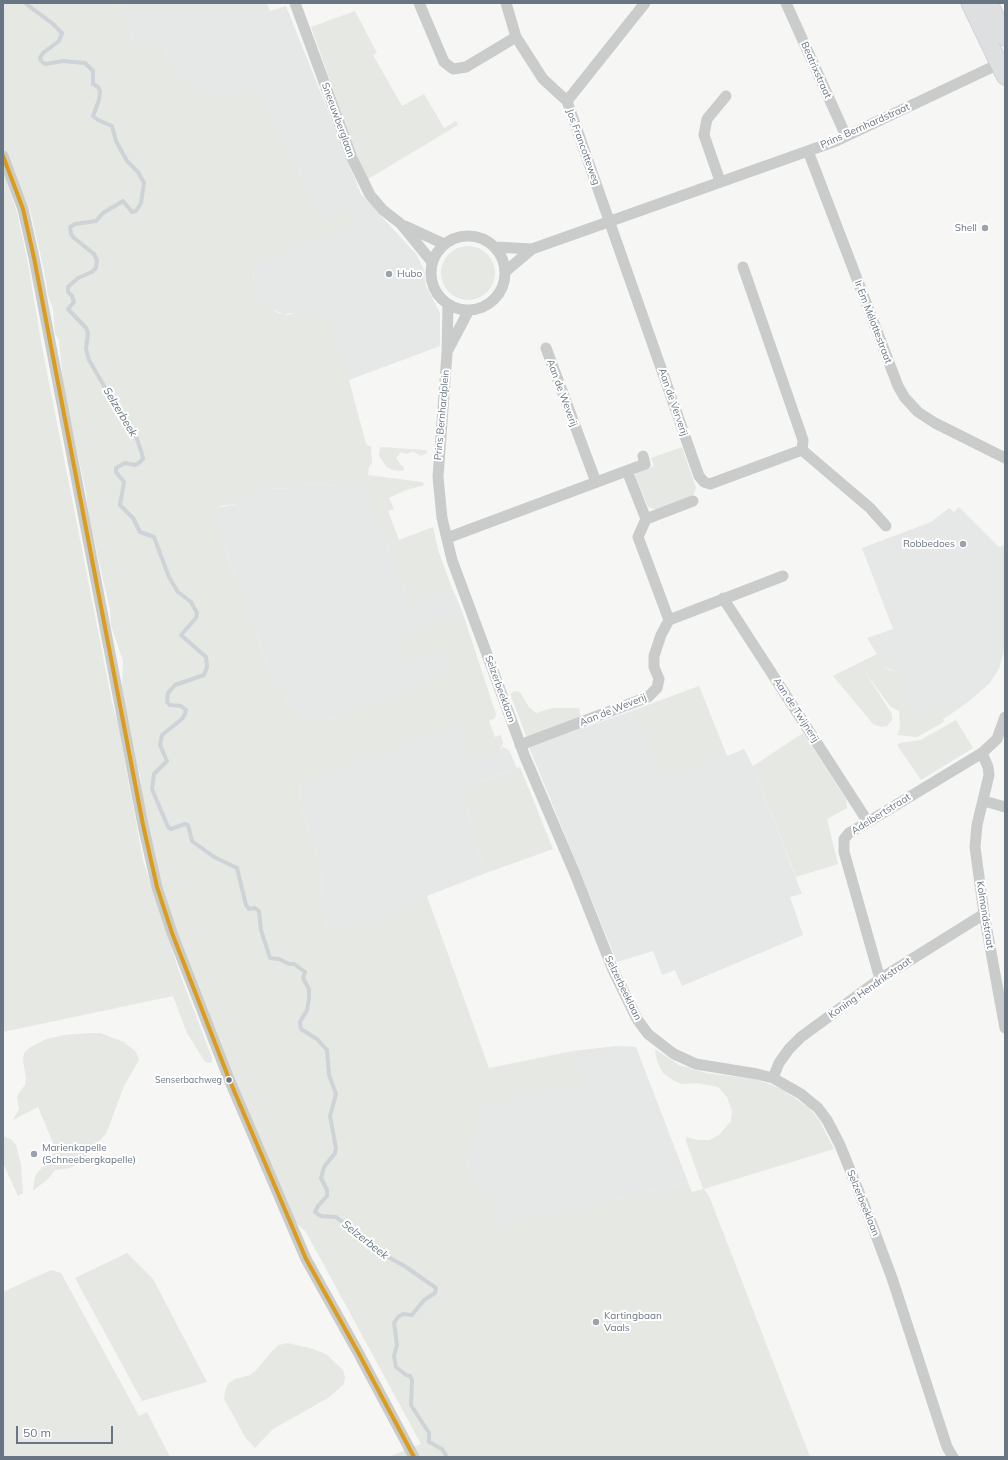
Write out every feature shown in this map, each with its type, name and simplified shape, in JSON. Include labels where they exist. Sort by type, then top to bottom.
[{"type":"main road","points":[[970,3],[1003,67]]},
{"type":"main road","points":[[989,3],[1005,37]]},
{"type":"street","name":"Sneeuwberglaan","points":[[295,3],[352,158],[370,194],[383,210],[401,224],[432,262]]},
{"type":"street","points":[[418,3],[444,62],[453,69],[466,67],[516,37]]},
{"type":"street","points":[[506,3],[516,37],[543,79],[567,102]]},
{"type":"street","name":"Jos Francotteweg","points":[[610,221],[567,102],[645,3]]},
{"type":"street","name":"Beatrixstraat","points":[[786,3],[846,136]]},
{"type":"street","name":"Prins Bernhardstraat","points":[[610,221],[808,151],[846,136],[1003,67]]},
{"type":"street","points":[[720,181],[704,135],[707,119],[726,96]]},
{"type":"street","name":"Ir Em Mélottestraat","points":[[808,151],[898,386],[905,398],[918,412],[935,423],[1005,458]]},
{"type":"street","points":[[3,156],[23,208],[34,258],[143,825],[157,887],[172,933],[232,1086],[306,1259],[414,1457]]},
{"type":"street","points":[[506,271],[532,249],[610,221]]},
{"type":"street","name":"Aan de Ververij","points":[[610,221],[699,476],[704,482],[710,484],[802,450]]},
{"type":"street","name":"Sneeuwberglaan","points":[[401,224],[444,244]]},
{"type":"street","points":[[471,235],[484,239],[496,247],[503,258],[506,271],[502,288],[498,296],[483,307],[469,310],[458,309],[448,304],[439,296],[433,285],[431,274],[432,262],[437,252],[444,244],[457,237],[471,235]]},
{"type":"street","points":[[496,247],[532,249]]},
{"type":"street","points":[[742,267],[803,440],[802,450],[870,508],[886,526]]},
{"type":"street","name":"Prins Bernhardplein","points":[[438,477],[438,460],[447,353],[448,304]]},
{"type":"street","name":"Prins Bernhardplein","points":[[447,353],[469,310]]},
{"type":"street","name":"Aan de Weverij","points":[[546,348],[596,482]]},
{"type":"street","points":[[447,538],[645,464],[642,456]]},
{"type":"street","points":[[627,471],[646,520]]},
{"type":"street","name":"Selzerbeeklaan","points":[[438,477],[442,518],[452,560],[520,745],[575,874],[613,970],[637,1019],[644,1029],[674,1054],[686,1060],[773,1078],[801,1094],[818,1108],[827,1120],[840,1145],[886,1264],[947,1447],[953,1457]]},
{"type":"street","points":[[693,501],[646,520],[638,537],[669,620],[783,576]]},
{"type":"street","name":"Aan de Twijnerij","points":[[723,598],[868,822]]},
{"type":"street","name":"Aan de Weverij","points":[[520,745],[648,697],[657,688],[659,680],[654,667],[654,656],[661,635],[669,620]]},
{"type":"street","points":[[982,753],[997,739],[1005,717]]},
{"type":"street","name":"Adelbertstraat","points":[[880,979],[843,844],[844,839],[849,833],[982,753]]},
{"type":"street","name":"Kolmondstraat","points":[[982,753],[988,767],[988,775],[984,801],[977,825],[975,847],[984,914],[1005,1028]]},
{"type":"street","points":[[984,801],[1005,807]]},
{"type":"street","name":"Koning Hendrikstraat","points":[[773,1078],[779,1063],[788,1049],[801,1037],[880,979],[984,914]]},
{"type":"shaded area","points":[[3,3],[119,3],[134,42],[159,33],[175,72],[224,100],[257,86],[300,171],[317,219],[345,208],[359,224],[256,262],[253,267],[254,288],[257,297],[278,313],[288,315],[294,313],[304,317],[324,312],[328,316],[349,380],[366,444],[371,447],[372,463],[369,467],[368,475],[422,482],[425,485],[406,490],[389,498],[394,509],[388,511],[399,540],[433,527],[438,550],[452,588],[410,604],[364,485],[349,485],[342,483],[336,486],[311,483],[302,484],[291,488],[268,489],[254,493],[236,504],[221,506],[212,513],[271,675],[286,697],[292,712],[309,723],[325,721],[452,670],[445,649],[405,665],[394,637],[462,611],[496,714],[495,718],[489,721],[495,737],[501,735],[503,743],[500,751],[468,762],[454,726],[299,785],[300,803],[322,868],[321,900],[330,934],[427,896],[489,1068],[573,1051],[583,1083],[477,1107],[477,1127],[465,1150],[468,1169],[477,1188],[491,1191],[502,1223],[621,1199],[688,1182],[692,1192],[703,1189],[686,1141],[686,1137],[698,1140],[709,1140],[719,1135],[731,1121],[732,1111],[727,1097],[718,1087],[697,1083],[681,1084],[663,1073],[657,1061],[655,1049],[679,1065],[706,1073],[754,1079],[769,1084],[783,1090],[809,1108],[819,1120],[834,1149],[704,1189],[709,1196],[810,1457],[388,1457],[421,1444],[306,1232],[293,1220],[276,1184],[176,931],[156,863],[142,795],[140,774],[132,754],[122,689],[123,661],[111,625],[110,610],[89,518],[86,492],[64,391],[59,340],[55,334],[53,309],[48,295],[44,270],[30,210],[3,148]]},
{"type":"shaded area","points":[[119,3],[267,3],[270,11],[286,6],[361,194],[417,255],[424,270],[426,286],[440,313],[440,346],[349,380],[328,316],[324,313],[304,317],[294,313],[283,314],[274,310],[257,297],[254,288],[253,267],[256,262],[359,224],[345,208],[317,219],[300,171],[281,135],[175,72],[159,33],[134,42]]},
{"type":"shaded area","points":[[355,11],[377,53],[373,55],[402,106],[424,94],[444,128],[456,121],[458,125],[368,179],[353,146],[311,27]]},
{"type":"shaded area","points":[[3,171],[17,212],[28,264],[43,352],[112,702],[118,725],[143,860],[180,974],[212,1058],[212,1062],[209,1063],[205,1062],[187,1033],[173,996],[3,1032]]},
{"type":"shaded area","points":[[468,246],[483,251],[487,254],[490,258],[495,273],[490,288],[487,292],[483,295],[468,300],[453,295],[449,292],[446,288],[441,273],[446,258],[449,254],[453,251]]},
{"type":"shaded area","points":[[380,447],[427,450],[427,453],[421,456],[413,451],[407,454],[401,452],[396,458],[403,466],[404,470],[393,470],[387,467],[379,456]]},
{"type":"shaded area","points":[[682,447],[696,488],[693,496],[658,510],[648,507],[635,476],[637,472],[654,466],[651,458]]},
{"type":"shaded area","points":[[311,483],[336,486],[342,483],[349,485],[364,485],[410,604],[452,588],[462,611],[394,637],[405,665],[445,649],[452,670],[325,721],[309,723],[292,712],[286,697],[271,675],[212,513],[217,508],[236,504],[254,493],[268,489],[291,488],[302,484]]},
{"type":"shaded area","points":[[959,507],[999,547],[1005,545],[1005,647],[999,669],[990,683],[968,702],[948,716],[941,703],[915,716],[898,673],[885,667],[867,638],[893,629],[862,548],[931,522],[949,508],[954,512]]},
{"type":"shaded area","points":[[877,654],[885,667],[898,673],[915,714],[941,703],[948,716],[943,719],[944,722],[917,737],[897,735],[900,728],[899,711],[890,706],[865,672],[892,714],[892,720],[887,726],[881,727],[873,724],[833,676]]},
{"type":"shaded area","points":[[699,686],[727,756],[664,781],[660,778],[637,716],[637,709]]},
{"type":"shaded area","points":[[515,691],[520,692],[529,707],[536,713],[552,708],[579,708],[581,718],[527,738],[510,694]]},
{"type":"shaded area","points":[[637,709],[637,716],[727,756],[744,749],[753,766],[802,894],[790,897],[803,935],[682,986],[675,970],[662,975],[653,951],[617,962],[529,747]]},
{"type":"shaded area","points":[[956,720],[973,748],[921,780],[897,745],[900,743],[921,740]]},
{"type":"shaded area","points":[[454,726],[500,751],[503,747],[509,750],[517,768],[459,790],[474,828],[470,830],[486,873],[330,934],[321,900],[322,868],[300,803],[299,785]]},
{"type":"shaded area","points":[[803,733],[846,799],[847,808],[827,819],[838,864],[796,877],[753,766]]},
{"type":"shaded area","points":[[520,767],[553,849],[486,873],[470,830],[474,828],[459,790]]},
{"type":"shaded area","points":[[100,1033],[124,1042],[136,1052],[139,1060],[124,1086],[106,1134],[84,1159],[70,1168],[55,1170],[49,1178],[33,1191],[35,1176],[56,1150],[38,1107],[13,1120],[19,1109],[17,1098],[25,1085],[26,1077],[23,1061],[24,1053],[29,1048],[46,1039],[65,1035]]},
{"type":"shaded area","points":[[616,1046],[636,1047],[688,1182],[621,1199],[502,1224],[491,1191],[477,1189],[468,1169],[465,1150],[477,1127],[477,1107],[582,1083],[573,1051]]},
{"type":"shaded area","points":[[3,1136],[12,1140],[16,1145],[21,1164],[23,1193],[18,1196],[3,1163]]},
{"type":"shaded area","points":[[127,1253],[153,1279],[207,1382],[142,1401],[75,1278]]},
{"type":"shaded area","points":[[51,1270],[61,1273],[139,1416],[147,1412],[170,1457],[3,1457],[3,1292]]},
{"type":"shaded area","points":[[287,1343],[310,1348],[326,1354],[343,1370],[345,1377],[344,1384],[328,1398],[273,1429],[255,1448],[245,1437],[224,1399],[225,1391],[228,1384],[235,1379],[250,1375],[273,1350],[279,1345]]},
{"type":"waterway","name":"Selzerbeek","points":[[25,3],[53,24],[62,33],[59,41],[43,53],[40,58],[41,61],[45,64],[63,61],[85,63],[93,71],[93,84],[98,87],[100,91],[99,100],[93,116],[98,120],[112,126],[116,141],[127,161],[138,172],[144,183],[141,203],[136,211],[132,212],[123,201],[103,213],[96,221],[75,224],[70,227],[71,234],[74,238],[94,254],[97,260],[96,268],[92,272],[78,278],[68,287],[68,292],[72,296],[74,302],[68,309],[86,328],[88,333],[86,349],[89,360],[129,429],[136,436],[142,454],[143,459],[135,465],[125,463],[116,468],[116,472],[124,482],[120,505],[133,518],[140,532],[154,537],[169,577],[178,592],[191,602],[197,613],[196,618],[181,635],[206,657],[207,667],[204,675],[175,685],[168,693],[167,702],[170,705],[181,706],[186,710],[182,719],[162,735],[160,745],[167,761],[154,774],[152,789],[168,827],[171,829],[185,824],[188,825],[192,841],[214,857],[237,868],[246,905],[249,909],[255,908],[259,911],[261,930],[270,958],[279,959],[289,964],[294,964],[305,972],[303,978],[309,989],[309,999],[307,1010],[300,1022],[301,1029],[317,1039],[327,1050],[329,1075],[336,1094],[330,1116],[336,1148],[335,1153],[324,1167],[321,1178],[327,1190],[327,1196],[315,1212],[321,1216],[336,1217],[376,1250],[406,1267],[436,1288],[435,1293],[424,1300],[412,1315],[403,1314],[398,1317],[394,1323],[397,1345],[394,1356],[396,1367],[406,1375],[410,1376],[412,1380],[411,1405],[429,1433],[429,1442],[442,1449],[447,1457]]},
{"type":"transit line","points":[[3,156],[23,209],[34,258],[143,825],[157,887],[172,933],[229,1079],[306,1259],[414,1457]]},
{"type":"place","name":"Shell","points":[[985,228]]},
{"type":"place","name":"Hubo","points":[[389,274]]},
{"type":"place","name":"Robbedoes","points":[[963,544]]},
{"type":"place","name":"Senserbachweg","points":[[229,1080]]},
{"type":"place","name":"Marienkapelle (Schneebergkapelle)","points":[[34,1154]]},
{"type":"place","name":"Kartingbaan Vaals","points":[[596,1322]]}]
